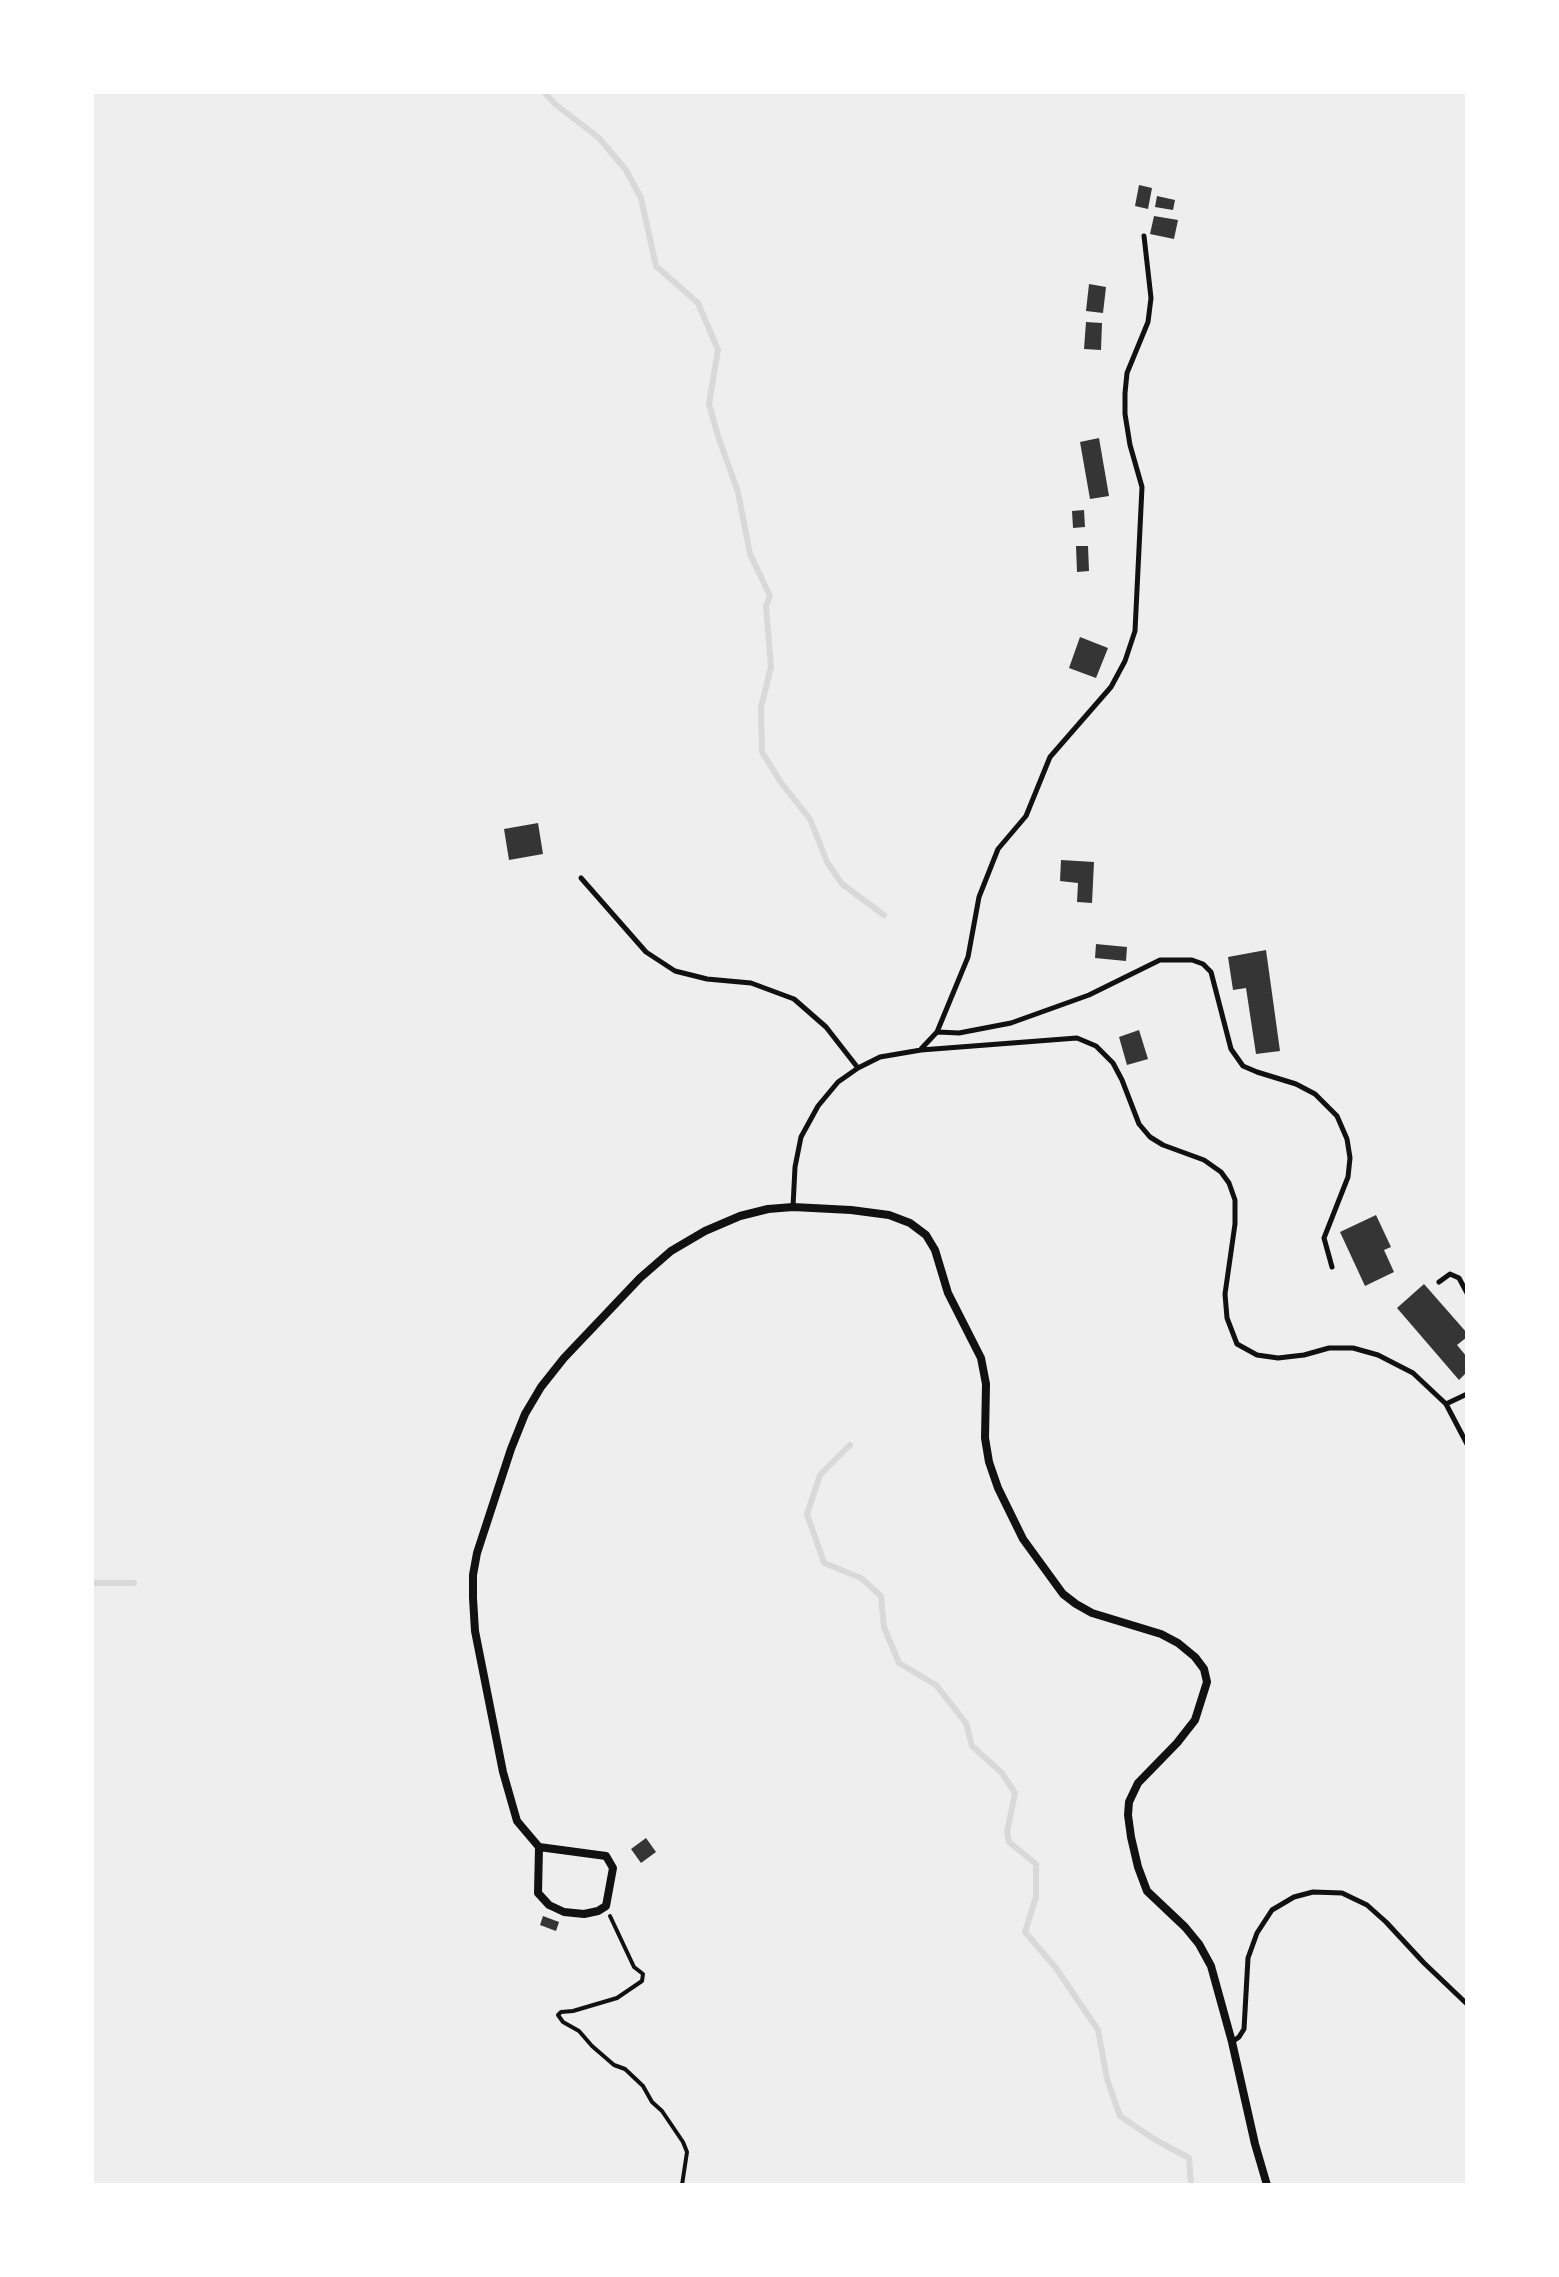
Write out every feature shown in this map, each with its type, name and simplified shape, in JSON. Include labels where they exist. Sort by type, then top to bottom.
[{"type":"street","points":[[539,1847],[606,1856],[613,1868],[606,1906],[584,1914],[564,1912],[549,1905],[538,1893],[539,1847],[517,1821],[503,1772],[475,1631],[473,1575],[477,1553],[511,1449],[525,1414],[541,1387],[640,1278],[671,1251],[705,1231],[740,1216],[793,1207],[889,1215],[910,1223],[926,1235],[935,1250],[948,1293],[981,1358],[986,1384],[985,1438],[989,1462],[1023,1539],[1063,1594],[1076,1604],[1092,1613],[1161,1634],[1178,1643],[1204,1669],[1207,1682],[1195,1720],[1138,1783],[1129,1802],[1128,1815],[1138,1867],[1147,1891],[1185,1927],[1211,1966],[1267,2185]]},
{"type":"lane","points":[[921,1050],[937,1032],[968,957],[979,897],[998,849],[1026,816],[1050,757],[1111,687],[1125,661],[1135,631],[1142,487],[1130,445],[1125,393],[1127,373],[1148,322],[1151,298],[1144,236]]},
{"type":"lane","points":[[581,878],[646,952],[675,971],[707,979],[751,983],[794,999],[826,1027],[858,1068]]},
{"type":"lane","points":[[937,1032],[959,1033],[1011,1023],[1089,995],[1160,960],[1192,960],[1203,964],[1211,972],[1231,1049],[1243,1066],[1296,1084],[1315,1094],[1337,1116],[1347,1139],[1350,1158],[1348,1177],[1324,1238],[1332,1267]]},
{"type":"lane","points":[[793,1207],[795,1167],[801,1137],[818,1106],[838,1082],[858,1068],[880,1057],[921,1050],[1077,1038],[1096,1046],[1113,1063],[1139,1124],[1150,1137],[1204,1160],[1221,1172],[1229,1183],[1235,1200],[1235,1224],[1225,1294],[1227,1318],[1237,1344],[1257,1355],[1278,1358],[1329,1348],[1353,1348],[1378,1355],[1413,1373],[1446,1404],[1467,1444]]},
{"type":"lane","points":[[1439,1282],[1450,1274],[1459,1278],[1467,1293]]},
{"type":"lane","points":[[1446,1404],[1467,1394]]},
{"type":"lane","points":[[1232,2042],[1244,2029],[1248,1958],[1257,1933],[1272,1910],[1294,1897],[1313,1892],[1342,1893],[1367,1905],[1467,2004]]},
{"type":"path","points":[[606,1906],[634,1967],[643,1974],[642,1981],[617,1998],[558,2015],[614,2065],[625,2069],[662,2111],[687,2152],[682,2185]]},
{"type":"shaded area","points":[[92,92],[1467,92],[1467,2185],[92,2185]]},
{"type":"building","points":[[1139,185],[1152,188],[1148,209],[1135,206]]},
{"type":"building","points":[[1157,196],[1175,200],[1173,210],[1155,207]]},
{"type":"building","points":[[1154,216],[1178,220],[1174,239],[1150,234]]},
{"type":"building","points":[[1089,284],[1106,287],[1103,313],[1086,311]]},
{"type":"building","points":[[1086,322],[1102,323],[1101,350],[1084,349]]},
{"type":"building","points":[[1099,438],[1109,496],[1090,499],[1080,442]]},
{"type":"building","points":[[1084,510],[1085,527],[1073,528],[1072,511]]},
{"type":"building","points":[[1076,546],[1088,546],[1089,571],[1077,572]]},
{"type":"building","points":[[1080,637],[1108,648],[1096,678],[1069,668]]},
{"type":"building","points":[[538,823],[543,854],[509,860],[504,829]]},
{"type":"building","points":[[1061,860],[1094,862],[1092,903],[1077,902],[1078,883],[1060,881]]},
{"type":"building","points":[[1096,944],[1127,947],[1126,961],[1095,958]]},
{"type":"building","points":[[1266,950],[1280,1051],[1256,1054],[1246,988],[1233,990],[1228,957]]},
{"type":"building","points":[[1139,1030],[1148,1059],[1127,1065],[1119,1037]]},
{"type":"building","points":[[1376,1215],[1391,1247],[1384,1250],[1394,1272],[1365,1286],[1340,1232]]},
{"type":"building","points":[[1424,1284],[1467,1333],[1467,1337],[1457,1345],[1467,1357],[1467,1372],[1459,1380],[1397,1308]]},
{"type":"building","points":[[646,1838],[656,1852],[641,1863],[631,1849]]},
{"type":"building","points":[[543,1916],[559,1922],[556,1931],[540,1925]]},
{"type":"waterway","points":[[544,92],[599,138],[626,170],[641,198],[656,266],[698,303],[718,350],[709,404],[738,492],[750,554],[770,596],[766,606],[771,667],[761,707],[762,752],[810,819],[827,862],[842,884],[884,915]]},
{"type":"waterway","points":[[850,1445],[820,1475],[807,1514],[824,1563],[861,1578],[881,1596],[884,1627],[899,1663],[936,1685],[966,1723],[972,1746],[1002,1773],[1015,1793],[1007,1832],[1009,1842],[1036,1864],[1036,1897],[1025,1932],[1056,1968],[1098,2030],[1107,2079],[1120,2116],[1189,2158],[1191,2185]]},
{"type":"waterway","points":[[92,1583],[134,1583]]}]
